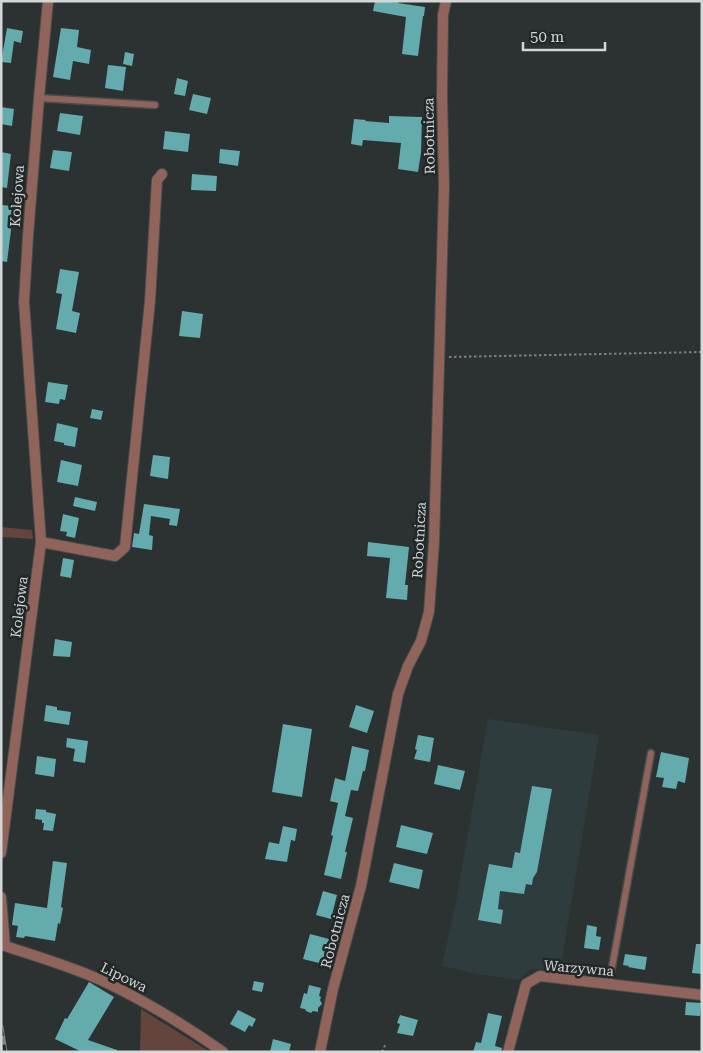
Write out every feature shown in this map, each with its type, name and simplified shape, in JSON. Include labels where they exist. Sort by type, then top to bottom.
[{"type":"street","name":"Kolejowa","points":[[1,853],[5,789],[41,542],[24,302],[48,1]]},
{"type":"street","name":"Robotnicza","points":[[320,1052],[333,989],[361,886],[398,694],[408,666],[421,641],[429,612],[434,542],[440,358],[444,187],[443,15],[446,1]]},
{"type":"street","points":[[41,542],[115,556],[125,547],[150,301],[157,180],[162,174]]},
{"type":"street","name":"Lipowa","points":[[1,897],[5,946],[104,981],[153,1006],[224,1052]]},
{"type":"street","name":"Warzywna","points":[[508,1052],[526,984],[540,976],[702,995]]},
{"type":"lane","points":[[39,98],[155,105]]},
{"type":"lane","points":[[609,984],[651,753]]},
{"type":"path","points":[[440,358],[702,352]]},
{"type":"path","points":[[382,1052],[386,1042]]},
{"type":"shaded area","points":[[1,527],[32,530],[33,539],[1,537]]},
{"type":"shaded area","points":[[488,719],[599,735],[560,971],[531,969],[519,980],[442,966],[456,901]]},
{"type":"shaded area","points":[[141,1009],[210,1052],[140,1052]]},
{"type":"building","points":[[375,1],[398,1],[398,3],[425,7],[418,56],[402,54],[406,17],[373,11]]},
{"type":"building","points":[[7,28],[23,31],[21,43],[14,41],[11,63],[1,62]]},
{"type":"building","points":[[61,28],[79,30],[77,47],[91,50],[89,64],[73,61],[70,80],[53,77]]},
{"type":"building","points":[[125,52],[134,54],[132,66],[123,64]]},
{"type":"building","points":[[108,65],[126,67],[123,91],[105,88]]},
{"type":"building","points":[[177,78],[188,81],[185,96],[174,94]]},
{"type":"building","points":[[193,94],[211,98],[207,114],[189,110]]},
{"type":"building","points":[[1,107],[14,109],[12,126],[1,124]]},
{"type":"building","points":[[60,113],[83,116],[80,135],[57,131]]},
{"type":"building","points":[[389,116],[422,117],[421,153],[418,172],[398,169],[401,143],[363,140],[362,146],[351,144],[354,119],[389,123]]},
{"type":"building","points":[[165,131],[190,134],[188,152],[163,149]]},
{"type":"building","points":[[220,149],[240,151],[238,166],[219,163]]},
{"type":"building","points":[[53,150],[72,152],[69,171],[50,168]]},
{"type":"building","points":[[1,152],[11,154],[7,188],[1,187]]},
{"type":"building","points":[[192,174],[217,176],[216,191],[191,190]]},
{"type":"building","points":[[1,205],[14,206],[7,262],[1,261]]},
{"type":"building","points":[[60,269],[79,272],[72,311],[80,313],[76,333],[56,329],[62,294],[56,293]]},
{"type":"building","points":[[182,311],[203,314],[200,338],[179,336]]},
{"type":"building","points":[[48,382],[68,385],[65,400],[60,399],[59,404],[45,402]]},
{"type":"building","points":[[92,409],[103,411],[101,420],[90,418]]},
{"type":"building","points":[[57,423],[78,428],[75,447],[54,441]]},
{"type":"building","points":[[153,455],[170,457],[168,479],[150,476]]},
{"type":"building","points":[[61,460],[82,465],[78,486],[57,482]]},
{"type":"building","points":[[75,497],[97,502],[95,511],[73,506]]},
{"type":"building","points":[[144,504],[180,509],[177,526],[169,525],[170,519],[151,516],[149,535],[153,536],[152,550],[132,547],[134,533],[139,534]]},
{"type":"building","points":[[63,514],[79,518],[75,538],[66,536],[67,532],[60,531]]},
{"type":"building","points":[[368,542],[409,547],[405,585],[408,585],[407,600],[386,598],[390,558],[367,556]]},
{"type":"building","points":[[63,558],[74,560],[71,578],[60,576]]},
{"type":"building","points":[[55,639],[72,642],[70,657],[53,656]]},
{"type":"building","points":[[46,705],[57,707],[57,710],[71,712],[69,725],[44,721]]},
{"type":"building","points":[[356,705],[374,711],[367,733],[349,727]]},
{"type":"building","points":[[283,724],[312,729],[302,797],[272,792]]},
{"type":"building","points":[[418,735],[434,738],[430,762],[414,759]]},
{"type":"building","points":[[67,738],[88,741],[85,763],[73,761],[75,749],[66,747]]},
{"type":"building","points":[[352,746],[369,750],[365,771],[363,771],[358,791],[351,790],[345,816],[353,818],[341,879],[324,875],[338,803],[330,801],[335,778],[345,781]]},
{"type":"building","points":[[661,752],[689,758],[685,783],[678,781],[676,789],[662,787],[664,778],[656,777]]},
{"type":"building","points":[[37,756],[56,759],[54,777],[35,774]]},
{"type":"building","points":[[438,765],[465,771],[460,790],[434,784]]},
{"type":"building","points":[[532,786],[552,789],[537,872],[533,878],[532,885],[526,884],[524,894],[500,891],[498,909],[503,910],[501,924],[478,920],[489,864],[512,868],[515,852],[520,853]]},
{"type":"building","points":[[36,809],[56,814],[53,831],[43,830],[44,823],[42,823],[42,820],[35,819]]},
{"type":"building","points":[[401,825],[433,833],[427,854],[396,847]]},
{"type":"building","points":[[283,826],[297,829],[295,841],[291,840],[287,862],[265,859],[269,842],[279,844]]},
{"type":"building","points":[[53,861],[67,863],[61,907],[63,908],[55,941],[25,936],[24,938],[16,937],[18,926],[12,925],[15,903],[47,908]]},
{"type":"building","points":[[394,863],[423,870],[419,889],[389,882]]},
{"type":"building","points":[[323,891],[337,895],[331,919],[316,915]]},
{"type":"building","points":[[587,925],[597,927],[596,936],[601,937],[599,950],[584,948]]},
{"type":"building","points":[[310,934],[329,939],[323,964],[303,959]]},
{"type":"building","points":[[696,944],[702,944],[702,974],[692,973]]},
{"type":"building","points":[[625,954],[647,957],[645,970],[623,965]]},
{"type":"building","points":[[254,981],[264,983],[262,992],[252,990]]},
{"type":"building","points":[[89,982],[114,997],[88,1040],[117,1050],[117,1052],[82,1052],[55,1039],[65,1018],[67,1019]]},
{"type":"building","points":[[309,985],[321,988],[319,996],[321,997],[322,1004],[318,1008],[318,1012],[313,1011],[311,1013],[300,1008],[304,993],[307,994]]},
{"type":"building","points":[[686,1002],[701,1003],[700,1016],[685,1015]]},
{"type":"building","points":[[238,1010],[256,1019],[252,1027],[249,1025],[245,1032],[230,1024]]},
{"type":"building","points":[[488,1013],[502,1016],[495,1046],[502,1048],[501,1052],[473,1052],[476,1042],[481,1043]]},
{"type":"building","points":[[400,1015],[418,1020],[413,1036],[397,1033],[400,1024],[397,1023]]},
{"type":"building","points":[[273,1039],[291,1044],[289,1052],[270,1052]]},
{"type":"railway","points":[[1,1027],[5,1052]]}]
